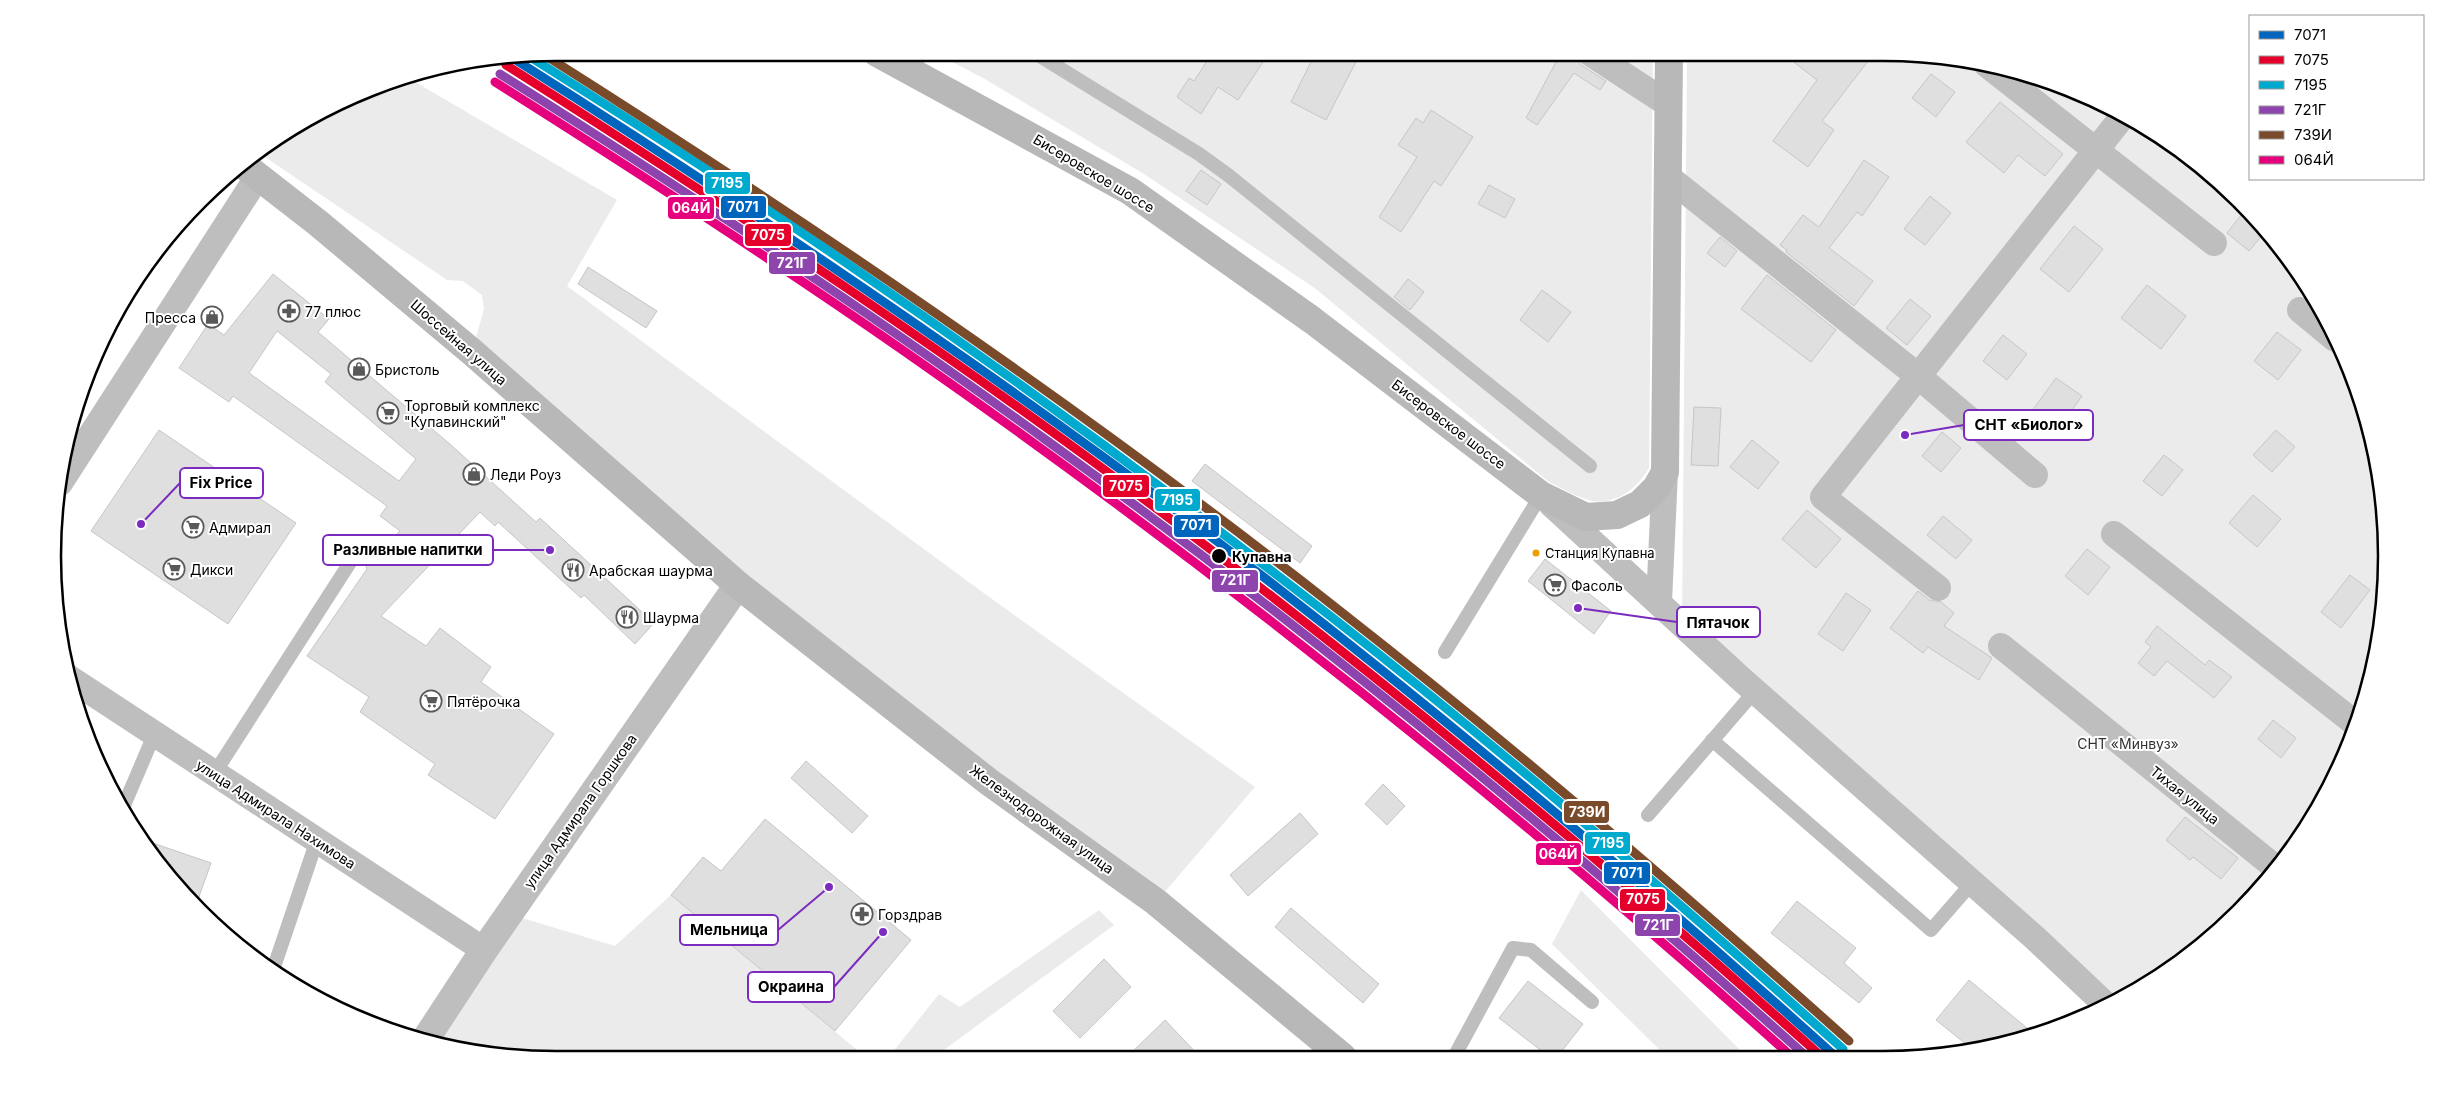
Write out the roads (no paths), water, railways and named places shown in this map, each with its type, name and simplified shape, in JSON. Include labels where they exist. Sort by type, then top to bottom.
[{"type":"main road","name":"Бисеровское шоссе","points":[[893,61],[1130,192],[1312,320],[1541,495],[1586,517],[1617,515],[1640,504],[1656,488],[1665,472]]},
{"type":"main road","points":[[1665,472],[1669,61]]},
{"type":"main road","name":"Шоссейная улица","points":[[250,170],[318,223],[457,340],[738,585]]},
{"type":"main road","name":"Железнодорожная улица","points":[[738,585],[989,782],[1156,902],[1336,1051]]},
{"type":"street","points":[[1604,61],[1668,104]]},
{"type":"street","points":[[2001,76],[2214,242]]},
{"type":"street","points":[[1938,588],[1823,497],[2119,122]]},
{"type":"street","points":[[69,468],[250,170]]},
{"type":"street","points":[[1668,177],[1918,376],[2035,475]]},
{"type":"street","points":[[2300,310],[2322,328]]},
{"type":"street","points":[[1659,602],[1665,472]]},
{"type":"street","points":[[1541,495],[1755,691],[1972,883],[2101,1000]]},
{"type":"street","points":[[2114,534],[2350,719]]},
{"type":"street","name":"улица Адмирала Горшкова","points":[[429,1034],[484,950],[738,585]]},
{"type":"street","name":"Тихая улица","points":[[2001,646],[2270,864]]},
{"type":"street","name":"улица Адмирала Нахимова","points":[[78,684],[484,950]]},
{"type":"lane","points":[[1049,61],[1199,154],[1228,175],[1590,466]]},
{"type":"lane","points":[[1445,652],[1541,495]]},
{"type":"lane","points":[[214,774],[360,547]]},
{"type":"lane","points":[[1648,815],[1755,691]]},
{"type":"lane","points":[[126,800],[154,735]]},
{"type":"lane","points":[[1712,740],[1932,930],[1972,883]]},
{"type":"lane","points":[[275,963],[317,840]]},
{"type":"lane","points":[[1457,1051],[1513,948],[1530,950],[1592,1002]]},
{"type":"place","name":"77 плюс","points":[[289,311]]},
{"type":"place","name":"Пресса","points":[[212,317]]},
{"type":"place","name":"Бристоль","points":[[359,369]]},
{"type":"place","name":"Торговый комплекс \"Купавинский\"","points":[[388,413]]},
{"type":"place","name":"СНТ «Биолог»","points":[[1905,435]]},
{"type":"place","name":"Леди Роуз","points":[[474,474]]},
{"type":"place","name":"Fix Price","points":[[141,524]]},
{"type":"place","name":"Адмирал","points":[[193,527]]},
{"type":"place","name":"Разливные напитки","points":[[550,550]]},
{"type":"place","name":"Станция Купавна","points":[[1536,553]]},
{"type":"place","name":"Купавна","points":[[1219,556]]},
{"type":"place","name":"Дикси","points":[[174,569]]},
{"type":"place","name":"Арабская шаурма","points":[[573,570]]},
{"type":"place","name":"Фасоль","points":[[1555,585]]},
{"type":"place","name":"Пятачок","points":[[1578,608]]},
{"type":"place","name":"Шаурма","points":[[627,617]]},
{"type":"place","name":"Пятёрочка","points":[[431,701]]},
{"type":"place","name":"Мельница","points":[[829,887]]},
{"type":"place","name":"Горздрав","points":[[862,914]]},
{"type":"place","name":"Окраина","points":[[883,932]]},
{"type":"park label","name":"СНТ «Минвуз»","points":[[2128,743]]}]
